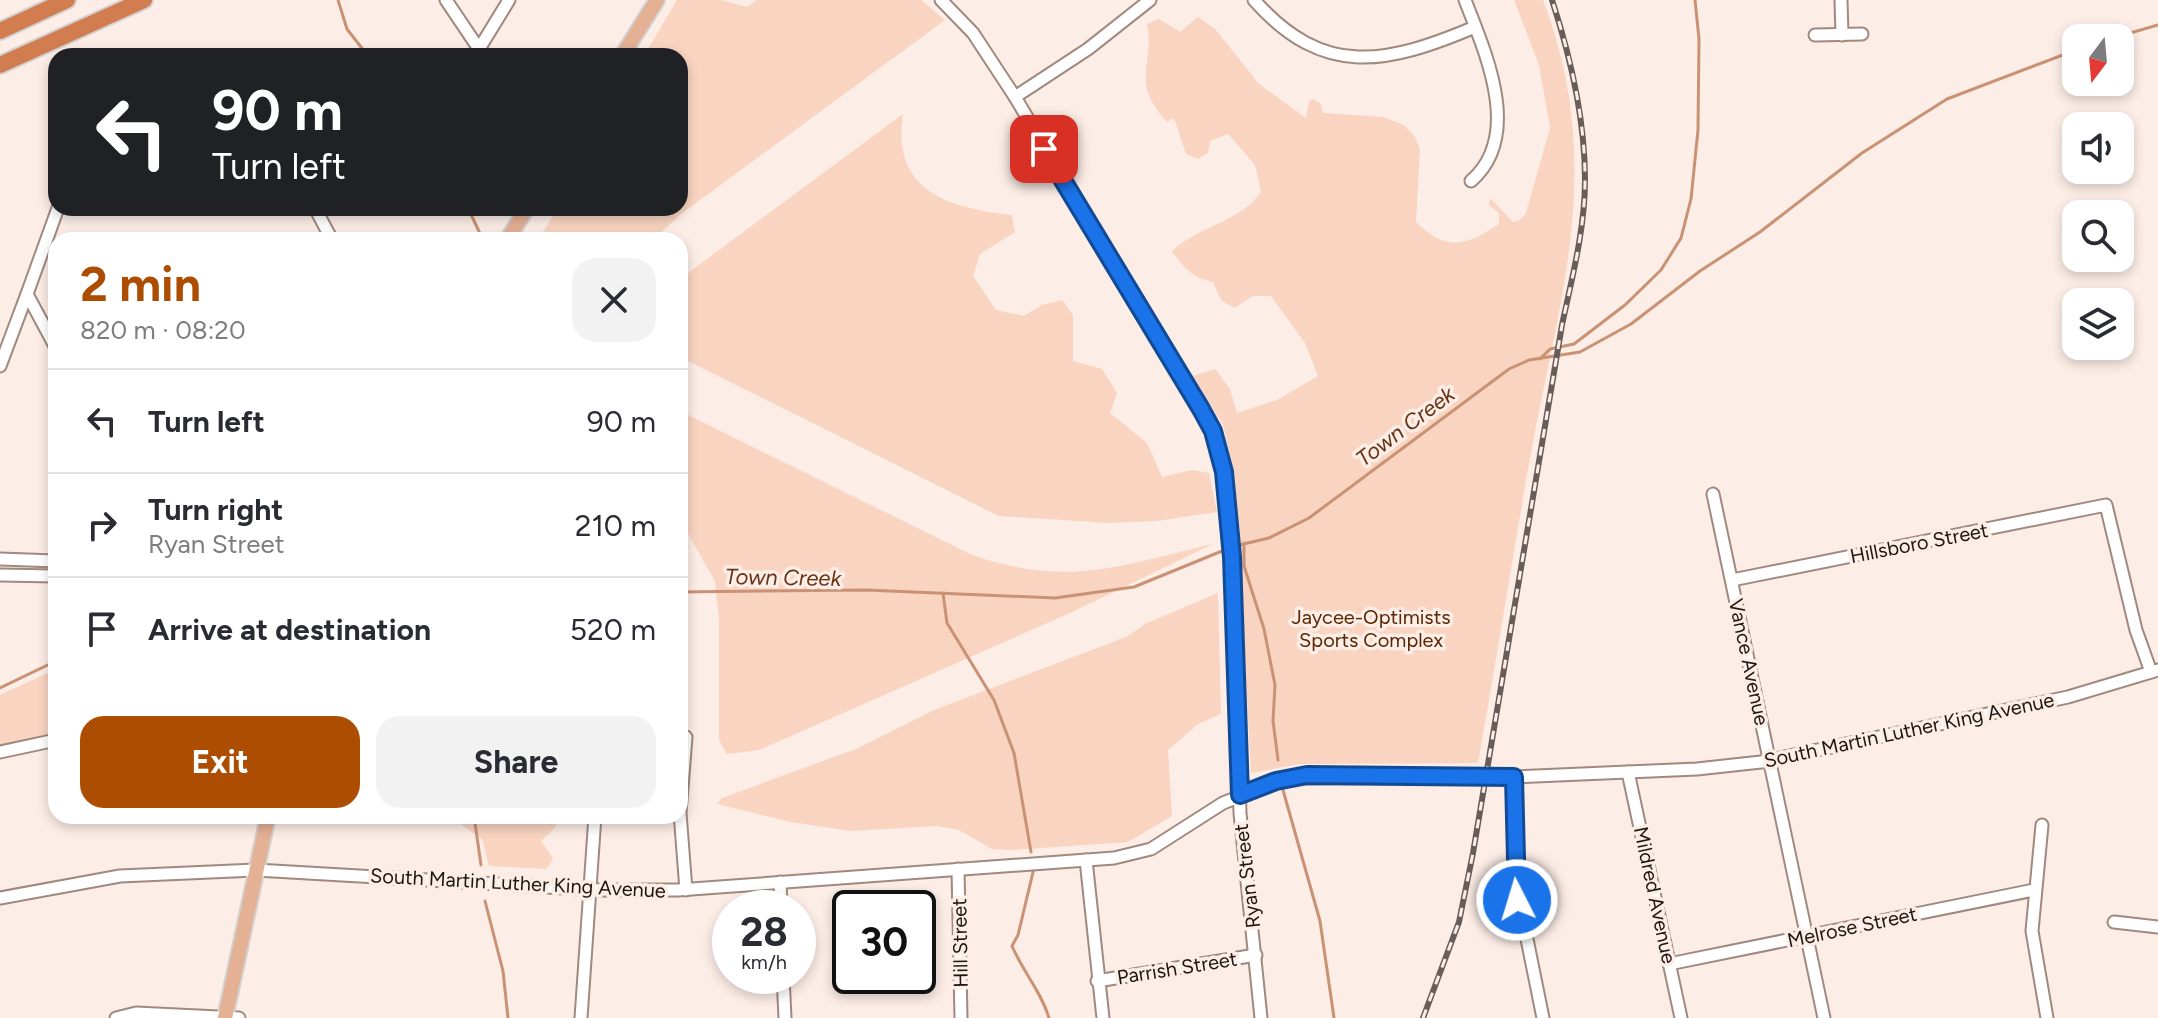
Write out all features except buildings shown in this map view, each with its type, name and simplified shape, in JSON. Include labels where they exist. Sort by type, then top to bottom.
[{"type":"highway","points":[[0,31],[67,0]]},
{"type":"highway","points":[[0,65],[144,0]]},
{"type":"main road","points":[[627,48],[657,0]]},
{"type":"main road","points":[[230,1018],[266,824]]},
{"type":"street","points":[[446,0],[478,48]]},
{"type":"street","points":[[480,48],[509,0]]},
{"type":"street","name":"Ryan Street","points":[[941,0],[973,33],[1015,97],[1213,431],[1224,472],[1232,557],[1240,795],[1261,1018]]},
{"type":"street","points":[[1015,97],[1088,49],[1150,0]]},
{"type":"street","points":[[1254,0],[1272,20],[1300,42],[1334,56],[1366,59],[1402,55],[1475,27]]},
{"type":"street","points":[[1465,0],[1492,84],[1497,138],[1494,154],[1471,181]]},
{"type":"street","points":[[1841,0],[1842,35]]},
{"type":"street","points":[[1815,35],[1862,34]]},
{"type":"street","points":[[0,366],[48,236]]},
{"type":"street","points":[[27,294],[48,333]]},
{"type":"street","name":"Vance Avenue","points":[[1713,494],[1824,1018]]},
{"type":"street","name":"Hillsboro Street","points":[[1732,580],[2106,505],[2136,630],[2154,671]]},
{"type":"street","points":[[0,559],[48,561]]},
{"type":"street","points":[[0,575],[48,576]]},
{"type":"street","name":"South Martin Luther King Avenue","points":[[0,898],[120,876],[256,870],[590,890],[686,890],[1123,857],[1151,849],[1240,795],[1276,781],[1307,775],[1514,777],[1770,761],[2068,697],[2154,671]]},
{"type":"street","points":[[0,752],[48,742]]},
{"type":"street","name":"Mildred Avenue","points":[[1628,772],[1681,1018]]},
{"type":"street","points":[[1514,777],[1514,875],[1543,1018]]},
{"type":"street","points":[[581,1018],[594,824]]},
{"type":"street","points":[[681,824],[686,890]]},
{"type":"street","points":[[2042,825],[2032,931],[2047,1018]]},
{"type":"street","points":[[1086,860],[1103,1018]]},
{"type":"street","name":"Hill Street","points":[[958,869],[961,1018]]},
{"type":"street","points":[[780,882],[780,890]]},
{"type":"street","name":"Melrose Street","points":[[1669,964],[2034,890]]},
{"type":"street","points":[[2114,922],[2158,927]]},
{"type":"street","name":"Parrish Street","points":[[1097,981],[1256,955]]},
{"type":"street","points":[[784,994],[785,1018]]},
{"type":"street","points":[[116,1018],[136,1013],[230,1018]]},
{"type":"green space","points":[[677,0],[720,0],[747,7],[757,0],[921,0],[945,20],[688,209],[688,48],[649,48]]},
{"type":"green space","name":"Jaycee-Optimists Sports Complex","points":[[1514,0],[1543,0],[1562,61],[1572,119],[1574,175],[1564,285],[1530,458],[1478,763],[1300,764],[1251,773],[1235,476],[1223,425],[1193,376],[1215,369],[1230,389],[1237,413],[1277,400],[1318,376],[1305,343],[1271,296],[1253,296],[1234,308],[1221,300],[1213,282],[1190,271],[1172,251],[1243,210],[1261,192],[1255,165],[1228,134],[1210,141],[1208,153],[1198,159],[1186,154],[1174,118],[1167,122],[1149,95],[1146,84],[1147,24],[1159,19],[1180,32],[1198,17],[1215,29],[1259,84],[1306,118],[1309,101],[1313,99],[1321,104],[1323,113],[1383,117],[1404,125],[1415,137],[1420,149],[1416,222],[1437,238],[1456,242],[1477,237],[1499,224],[1499,213],[1489,205],[1490,198],[1513,222],[1526,213],[1550,128],[1539,65]]},
{"type":"green space","points":[[903,114],[902,140],[906,161],[915,178],[929,191],[966,207],[1012,215],[1015,232],[980,254],[973,276],[996,310],[1024,316],[1042,305],[1062,300],[1073,315],[1073,361],[1102,369],[1117,393],[1110,413],[1147,443],[1162,477],[1192,470],[1209,473],[1217,512],[1156,521],[1109,523],[999,516],[688,361],[688,273]]},
{"type":"green space","points":[[553,216],[679,216],[662,232],[543,232]]},
{"type":"green space","points":[[688,415],[972,555],[1006,565],[1066,572],[1093,570],[1213,544],[1070,613],[759,750],[727,754],[719,740],[719,619],[715,581],[688,534]]},
{"type":"green space","points":[[1218,593],[1221,714],[1198,724],[1168,750],[1172,816],[1128,842],[992,849],[959,830],[936,826],[851,831],[790,822],[717,804],[722,798],[856,749],[934,710],[1126,637],[1147,623]]},
{"type":"green space","points":[[48,673],[48,742],[0,752],[0,695]]},
{"type":"green space","points":[[557,824],[541,841],[553,858],[547,869],[489,866],[482,839],[462,825]]},
{"type":"waterway","points":[[338,0],[347,29],[362,48]]},
{"type":"waterway","points":[[1540,359],[1550,349],[1574,344],[1625,305],[1661,270],[1681,238],[1691,199],[1698,130],[1699,39],[1695,0]]},
{"type":"waterway","name":"Town Creek","points":[[2134,32],[2158,25]]},
{"type":"waterway","name":"Town Creek","points":[[1235,546],[1269,538],[1309,518],[1509,369],[1529,360],[1580,352],[1631,324],[1700,271],[1760,232],[1862,153],[1947,99],[2062,55]]},
{"type":"waterway","points":[[472,216],[479,232]]},
{"type":"waterway","points":[[1244,543],[1244,566],[1264,629],[1275,685],[1273,721],[1278,760]]},
{"type":"waterway","name":"Town Creek","points":[[688,592],[866,590],[1055,598],[1134,587],[1227,549]]},
{"type":"waterway","points":[[943,593],[947,623],[994,700],[1014,753],[1031,852]]},
{"type":"waterway","name":"Town Creek","points":[[0,688],[48,665]]},
{"type":"waterway","points":[[1283,790],[1320,921],[1334,1018]]},
{"type":"waterway","points":[[475,824],[481,865]]},
{"type":"waterway","points":[[1034,868],[1018,935],[1012,946],[1049,1018]]},
{"type":"waterway","points":[[485,901],[503,971],[508,1018]]},
{"type":"railway","points":[[1423,1018],[1459,922],[1473,853],[1583,217],[1585,180],[1580,112],[1571,66],[1552,0]]},
{"type":"route","points":[[1044,149],[1201,409],[1219,449],[1232,557],[1240,795],[1276,781],[1307,775],[1514,777],[1513,836],[1517,900]]}]
